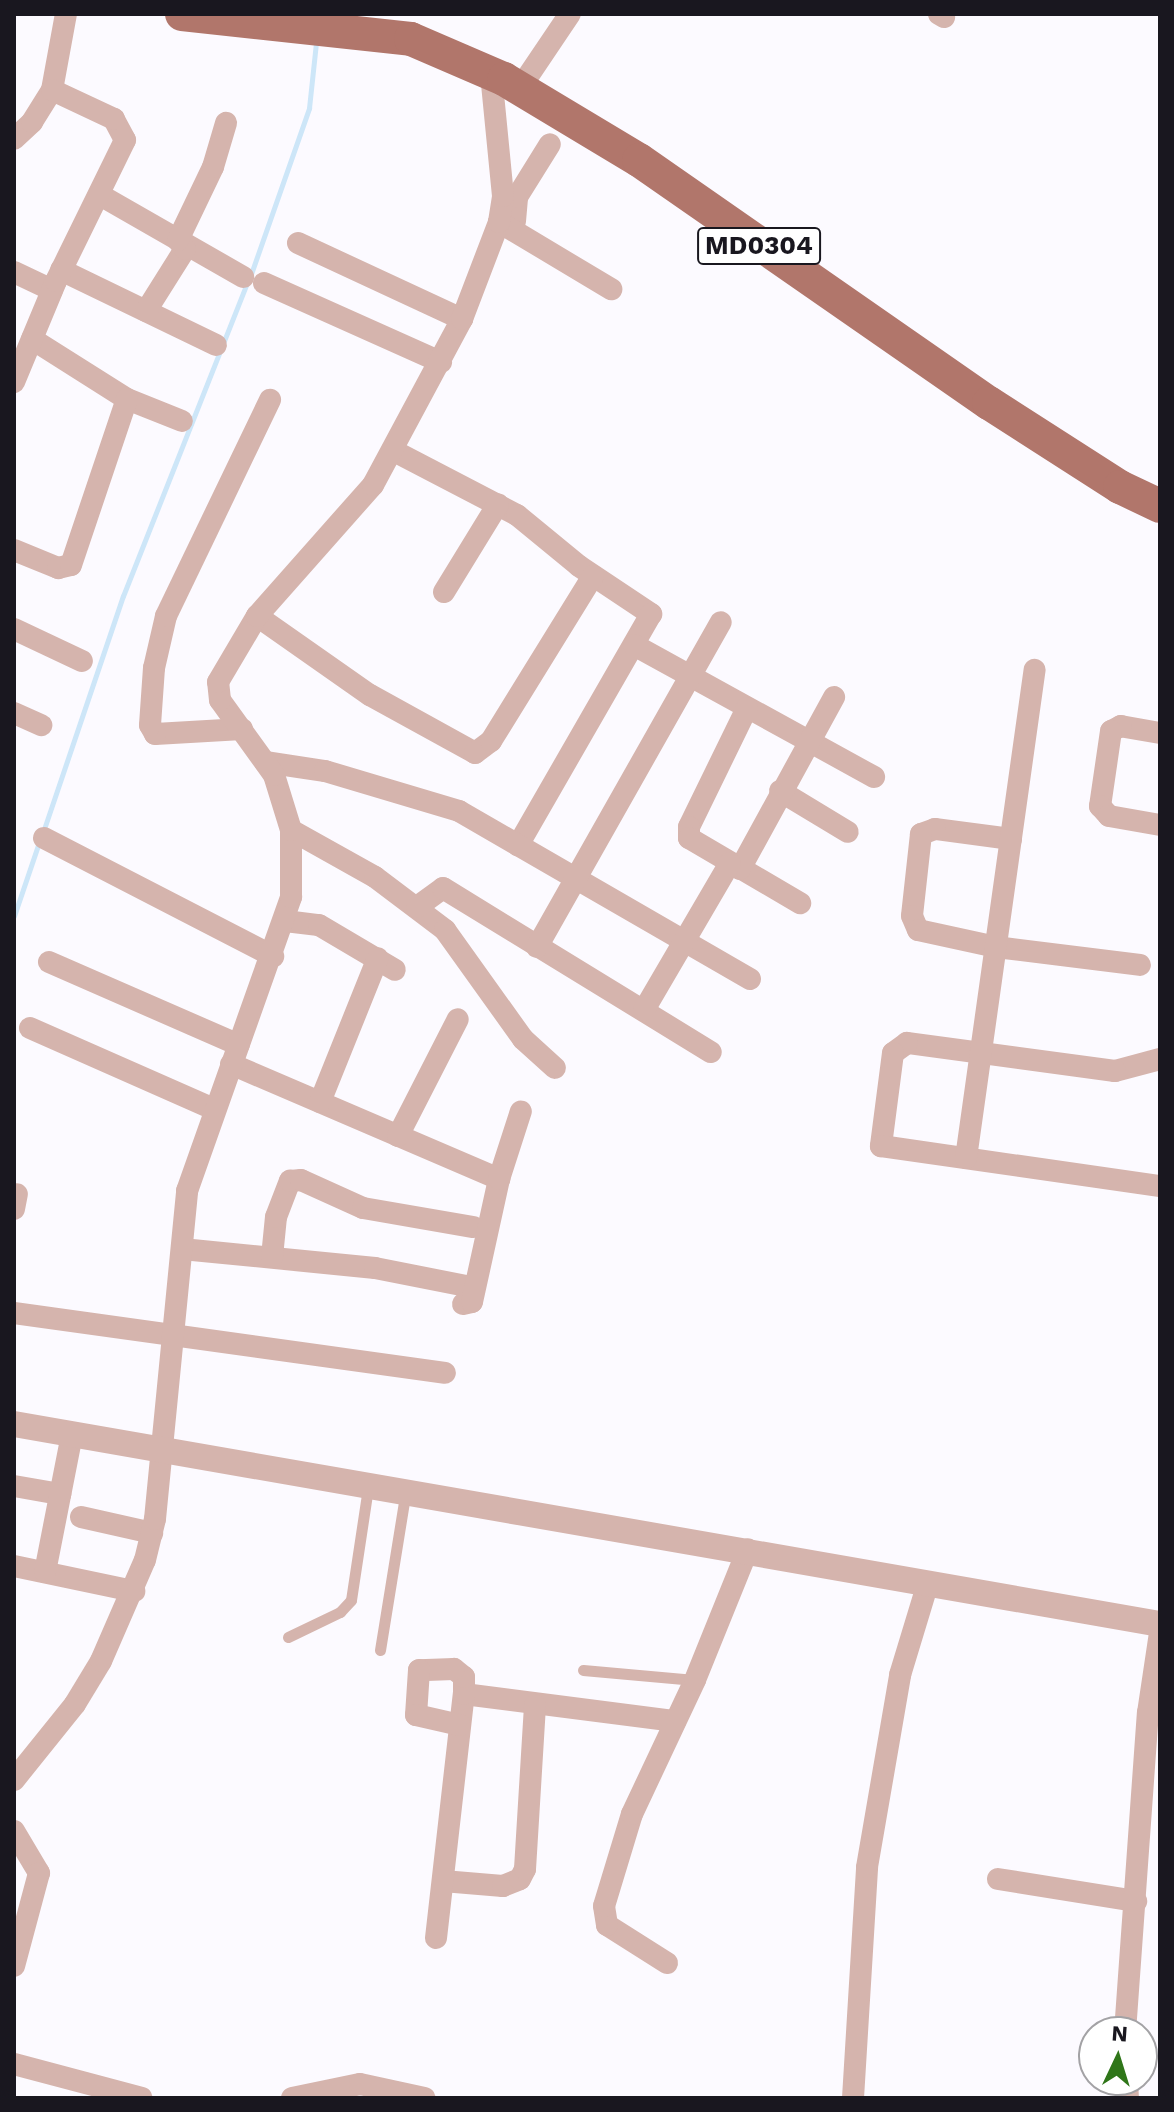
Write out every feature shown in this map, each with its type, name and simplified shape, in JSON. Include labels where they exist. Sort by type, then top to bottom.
[{"type":"main road","name":"MD0304","points":[[182,14],[281,28],[340,29],[411,39],[506,80],[639,160],[989,403],[1120,487],[1160,506]]},
{"type":"street","points":[[14,139],[32,122],[52,90],[66,14]]},
{"type":"street","points":[[507,227],[503,196],[506,80],[570,14]]},
{"type":"street","points":[[14,382],[56,280],[123,151],[120,126],[52,90]]},
{"type":"street","points":[[178,240],[213,167],[226,123]]},
{"type":"street","points":[[14,1780],[75,1704],[134,1591],[152,1533],[190,1180],[285,921],[292,873],[291,830],[274,775],[220,700],[218,682],[257,616],[330,538],[394,451],[507,227],[517,197],[550,144]]},
{"type":"street","points":[[100,195],[254,280],[441,362]]},
{"type":"street","points":[[507,227],[611,289]]},
{"type":"street","points":[[146,311],[185,249],[178,240]]},
{"type":"street","points":[[298,243],[462,319]]},
{"type":"street","points":[[14,272],[56,280],[146,311],[216,345]]},
{"type":"street","points":[[32,339],[127,399],[182,421]]},
{"type":"street","points":[[14,550],[58,568],[71,565],[127,399]]},
{"type":"street","points":[[242,729],[155,734],[150,725],[154,668],[166,616],[270,400]]},
{"type":"street","points":[[394,451],[498,504],[593,576],[649,610],[650,619],[518,845]]},
{"type":"street","points":[[444,592],[498,504]]},
{"type":"street","points":[[257,616],[370,695],[475,753],[491,741],[593,576]]},
{"type":"street","points":[[537,947],[721,622]]},
{"type":"street","points":[[14,629],[82,661]]},
{"type":"street","points":[[634,645],[874,777]]},
{"type":"street","points":[[966,1158],[1035,670]]},
{"type":"street","points":[[644,1010],[684,941],[735,866],[834,697]]},
{"type":"street","points":[[747,708],[689,827],[692,841],[800,903]]},
{"type":"street","points":[[14,713],[41,725]]},
{"type":"street","points":[[1160,733],[1121,726],[1111,731],[1100,806],[1109,816],[1160,825]]},
{"type":"street","points":[[265,762],[325,771],[459,811],[750,979]]},
{"type":"street","points":[[780,791],[848,832]]},
{"type":"street","points":[[1011,839],[935,829],[918,842],[912,916],[918,930],[996,947],[1140,965]]},
{"type":"street","points":[[291,830],[417,907],[445,930],[523,1039],[555,1068]]},
{"type":"street","points":[[44,838],[273,956]]},
{"type":"street","points":[[417,907],[443,888],[711,1052]]},
{"type":"street","points":[[285,921],[319,925],[387,964],[320,1102]]},
{"type":"street","points":[[49,962],[235,1054],[320,1102],[499,1179]]},
{"type":"street","points":[[398,1136],[458,1019]]},
{"type":"street","points":[[30,1028],[214,1109]]},
{"type":"street","points":[[1160,1059],[1115,1071],[907,1043],[893,1053],[881,1146],[1160,1186]]},
{"type":"street","points":[[182,1249],[375,1268],[465,1295],[472,1302],[499,1179],[521,1111]]},
{"type":"street","points":[[272,1257],[276,1217],[290,1181],[301,1180],[363,1208],[473,1227]]},
{"type":"street","points":[[14,1313],[445,1373]]},
{"type":"street","points":[[14,1424],[748,1549],[1160,1624]]},
{"type":"street","points":[[45,1572],[72,1434]]},
{"type":"street","points":[[14,1486],[60,1494]]},
{"type":"street","points":[[81,1517],[152,1533]]},
{"type":"street","points":[[667,1963],[607,1925],[604,1906],[632,1814],[695,1680],[748,1549]]},
{"type":"street","points":[[14,1566],[134,1591]]},
{"type":"street","points":[[853,2098],[867,1867],[900,1675],[928,1583]]},
{"type":"street","points":[[1126,2016],[1148,1713],[1160,1633]]},
{"type":"street","points":[[436,1938],[464,1694],[461,1672],[429,1666],[419,1670],[416,1715],[460,1725]]},
{"type":"street","points":[[464,1694],[675,1721]]},
{"type":"street","points":[[443,1881],[503,1886],[520,1879],[525,1869],[535,1705]]},
{"type":"street","points":[[14,1831],[39,1873],[14,1966]]},
{"type":"street","points":[[998,1879],[1136,1901]]},
{"type":"street","points":[[14,2064],[142,2098]]},
{"type":"street","points":[[292,2098],[359,2091],[425,2098]]},
{"type":"lane","points":[[288,1637],[340,1612],[351,1600],[368,1483]]},
{"type":"lane","points":[[380,1650],[407,1490]]},
{"type":"lane","points":[[583,1670],[695,1680]]},
{"type":"waterway","points":[[251,274],[309,108],[316,42]]},
{"type":"waterway","points":[[43,832],[123,596],[247,283]]},
{"type":"waterway","points":[[14,916],[39,842]]}]
